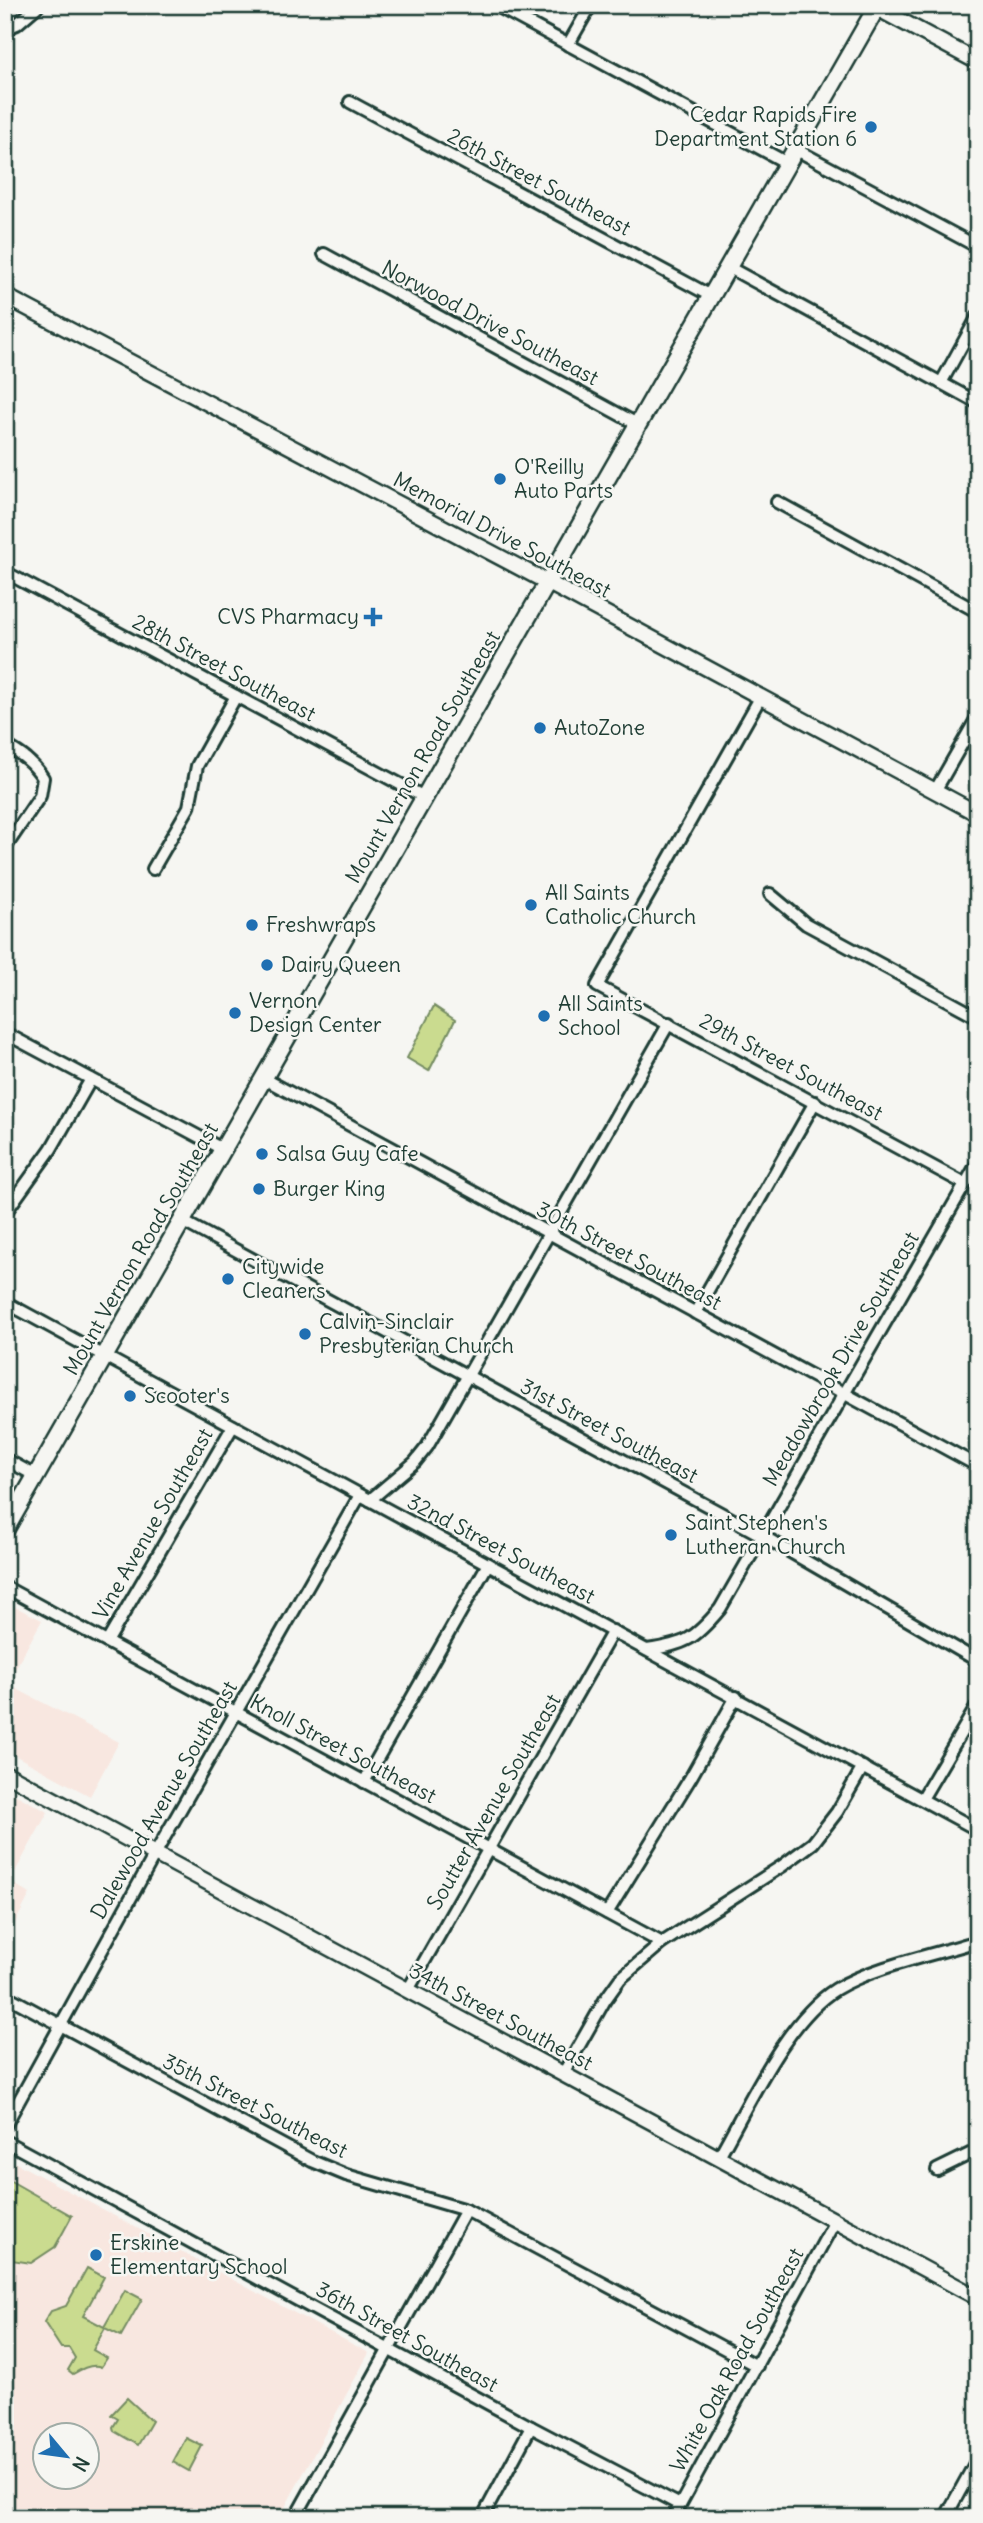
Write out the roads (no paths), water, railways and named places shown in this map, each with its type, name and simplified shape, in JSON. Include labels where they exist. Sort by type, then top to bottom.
[{"type":"main road","name":"Mount Vernon Road Southeast","points":[[5,1530],[877,6]]},
{"type":"street","points":[[5,29],[17,24],[38,5]]},
{"type":"street","points":[[495,5],[568,45],[978,247]]},
{"type":"street","points":[[568,45],[591,5]]},
{"type":"street","points":[[877,6],[978,62]]},
{"type":"street","name":"26th Street Southeast","points":[[349,102],[711,296]]},
{"type":"street","name":"Norwood Drive Southeast","points":[[324,254],[637,424]]},
{"type":"street","points":[[727,267],[978,403]]},
{"type":"street","name":"Memorial Drive Southeast","points":[[5,296],[547,582],[978,814]]},
{"type":"street","points":[[941,383],[978,316]]},
{"type":"street","points":[[777,502],[978,612]]},
{"type":"street","name":"28th Street Southeast","points":[[5,572],[424,797]]},
{"type":"street","points":[[153,869],[189,807],[197,766],[236,696]]},
{"type":"street","name":"29th Street Southeast","points":[[761,698],[597,986],[965,1184]]},
{"type":"street","points":[[935,791],[978,716]]},
{"type":"street","points":[[5,745],[37,767],[43,778],[40,796],[5,848]]},
{"type":"street","points":[[770,894],[806,924],[978,1017]]},
{"type":"street","name":"Dalewood Avenue Southeast","points":[[5,2126],[155,1854],[365,1497],[415,1462],[427,1447],[669,1023]]},
{"type":"street","points":[[5,1033],[222,1149]]},
{"type":"street","name":"30th Street Southeast","points":[[262,1078],[978,1466]]},
{"type":"street","points":[[5,1213],[51,1149],[91,1079]]},
{"type":"street","points":[[695,1313],[815,1102]]},
{"type":"street","name":"Meadowbrook Drive Southeast","points":[[647,1650],[676,1646],[700,1633],[720,1609],[842,1393],[978,1162]]},
{"type":"street","name":"31st Street Southeast","points":[[182,1221],[763,1536],[978,1661]]},
{"type":"street","name":"32nd Street Southeast","points":[[5,1302],[978,1830]]},
{"type":"street","name":"Vine Avenue Southeast","points":[[107,1642],[233,1426]]},
{"type":"street","points":[[5,1459],[36,1476]]},
{"type":"street","points":[[363,1782],[488,1564]]},
{"type":"street","name":"Knoll Street Southeast","points":[[5,1587],[662,1943]]},
{"type":"street","name":"Soutter Avenue Southeast","points":[[408,1990],[613,1632]]},
{"type":"street","points":[[607,1913],[691,1777],[736,1697]]},
{"type":"street","points":[[922,1799],[978,1704]]},
{"type":"street","points":[[563,2074],[620,1979],[662,1943],[813,1843],[837,1812],[863,1767]]},
{"type":"street","name":"34th Street Southeast","points":[[5,1773],[978,2298]]},
{"type":"street","points":[[718,2158],[789,2034],[813,2007],[836,1989],[867,1974],[978,1941]]},
{"type":"street","name":"35th Street Southeast","points":[[5,1995],[312,2161],[345,2175],[466,2210],[757,2365]]},
{"type":"street","name":"36th Street Southeast","points":[[5,2141],[680,2505]]},
{"type":"street","points":[[937,2170],[978,2150]]},
{"type":"street","points":[[295,2518],[466,2210]]},
{"type":"street","name":"White Oak Road Southeast","points":[[673,2518],[835,2221]]},
{"type":"street","points":[[482,2518],[531,2427]]},
{"type":"street","points":[[945,2518],[978,2458]]},
{"type":"place","name":"Cedar Rapids Fire Department Station 6","points":[[871,127]]},
{"type":"place","name":"O'Reilly Auto Parts","points":[[500,479]]},
{"type":"place","name":"CVS Pharmacy","points":[[373,617]]},
{"type":"place","name":"AutoZone","points":[[540,728]]},
{"type":"place","name":"All Saints Catholic Church","points":[[531,905]]},
{"type":"place","name":"Freshwraps","points":[[252,925]]},
{"type":"place","name":"Dairy Queen","points":[[267,965]]},
{"type":"place","name":"Vernon Design Center","points":[[235,1013]]},
{"type":"place","name":"All Saints School","points":[[544,1016]]},
{"type":"place","name":"Salsa Guy Cafe","points":[[262,1154]]},
{"type":"place","name":"Burger King","points":[[259,1189]]},
{"type":"place","name":"Citywide Cleaners","points":[[228,1279]]},
{"type":"place","name":"Calvin-Sinclair Presbyterian Church","points":[[305,1334]]},
{"type":"place","name":"Scooter's","points":[[130,1396]]},
{"type":"place","name":"Saint Stephen's Lutheran Church","points":[[671,1535]]},
{"type":"place","name":"Erskine Elementary School","points":[[96,2255]]}]
